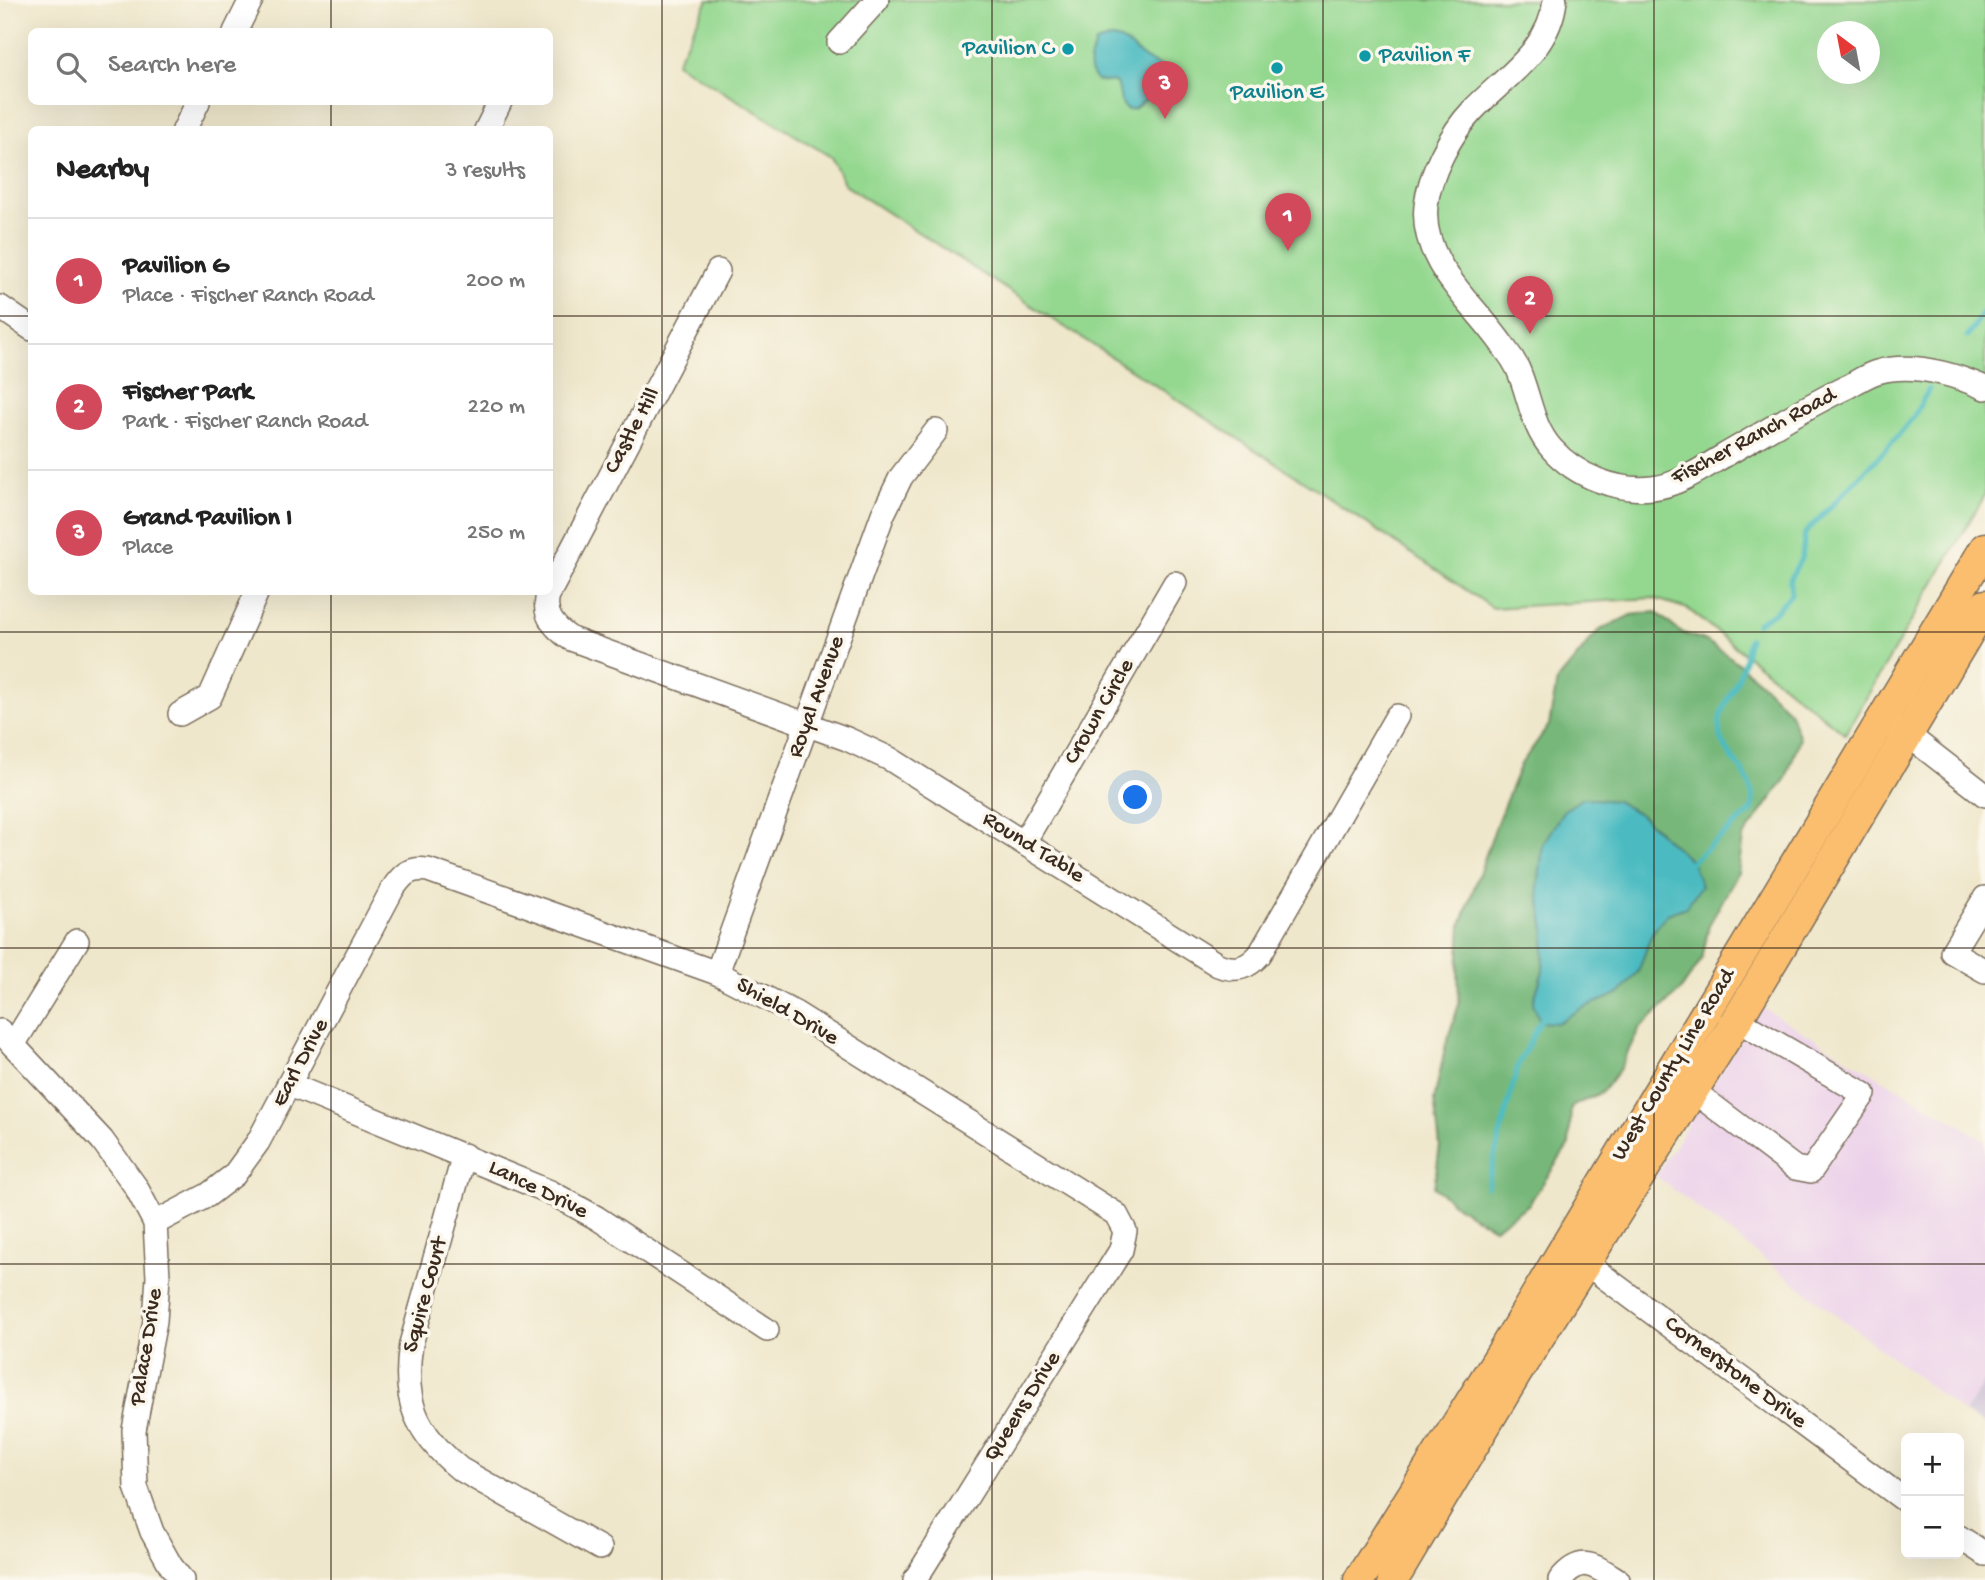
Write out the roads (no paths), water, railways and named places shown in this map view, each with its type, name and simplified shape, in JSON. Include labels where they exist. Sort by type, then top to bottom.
[{"type":"main road","name":"West County Line Road","points":[[1387,1573],[1575,1254],[1681,1081],[1882,720],[1985,548]]},
{"type":"main road","name":"West County Line Road","points":[[1681,1081],[1737,1020],[1985,605]]},
{"type":"street","points":[[237,28],[251,0]]},
{"type":"street","points":[[839,42],[877,0]]},
{"type":"street","name":"Fischer Ranch Road","points":[[1555,0],[1544,33],[1524,64],[1470,112],[1441,156],[1426,206],[1426,225],[1437,257],[1453,284],[1495,332],[1517,367],[1537,428],[1552,449],[1571,466],[1598,480],[1626,488],[1654,488],[1688,477],[1830,394],[1878,372],[1911,369],[1956,376],[1985,388]]},
{"type":"street","points":[[186,126],[196,105]]},
{"type":"street","points":[[488,126],[498,105]]},
{"type":"street","name":"Castle Hill","points":[[553,583],[718,271]]},
{"type":"street","points":[[0,307],[28,326]]},
{"type":"street","name":"Royal Avenue","points":[[717,973],[883,514],[901,477],[936,431]]},
{"type":"street","name":"Crown Circle","points":[[1024,842],[1175,583]]},
{"type":"street","points":[[180,714],[210,697],[256,595]]},
{"type":"street","name":"Castle Hill","points":[[548,595],[546,606],[549,617]]},
{"type":"street","name":"Round Table","points":[[549,617],[554,626],[571,639],[847,739],[890,759],[1228,969],[1242,968],[1260,954],[1397,716]]},
{"type":"street","points":[[1882,720],[1908,735],[1985,795]]},
{"type":"street","name":"Shield Drive","points":[[410,870],[428,870],[717,973],[795,1013],[1116,1214],[1125,1231]]},
{"type":"street","name":"Earl Drive","points":[[155,1223],[208,1195],[234,1175],[258,1142],[392,890],[403,874],[410,870]]},
{"type":"street","points":[[1985,898],[1952,952],[1985,971]]},
{"type":"street","points":[[7,1038],[77,941]]},
{"type":"street","points":[[1681,1081],[1795,1168],[1804,1172],[1811,1171],[1864,1094],[1737,1020]]},
{"type":"street","name":"Palace Drive","points":[[7,1038],[102,1140],[136,1187],[155,1223],[158,1277],[155,1321],[134,1430],[135,1487],[152,1532],[182,1580]]},
{"type":"street","name":"Lance Drive","points":[[290,1085],[526,1180],[573,1204],[767,1330]]},
{"type":"street","name":"Squire Court","points":[[464,1155],[411,1344],[409,1390],[415,1414],[423,1432],[460,1469],[600,1548]]},
{"type":"street","name":"Queens Drive","points":[[915,1580],[1121,1250],[1125,1231]]},
{"type":"street","name":"Cornerstone Drive","points":[[1575,1254],[1901,1497]]},
{"type":"street","points":[[1964,1540],[1985,1554]]},
{"type":"street","points":[[1560,1580],[1580,1563],[1590,1564],[1618,1580]]},
{"type":"water","points":[[1113,38],[1126,43],[1158,65],[1165,74],[1162,87],[1134,109],[1128,110],[1124,107],[1115,82],[1097,81],[1091,72],[1090,63],[1095,43]]},
{"type":"water","points":[[1583,798],[1616,801],[1638,813],[1692,862],[1701,886],[1686,907],[1667,914],[1652,933],[1638,972],[1620,993],[1583,1008],[1557,1023],[1540,1022],[1533,1003],[1543,971],[1545,930],[1538,889],[1543,844],[1563,811]]},
{"type":"waterway","points":[[1967,337],[1985,310]]},
{"type":"waterway","points":[[1757,624],[1777,610],[1791,594],[1790,579],[1802,557],[1805,533],[1892,443],[1914,416],[1929,389]]},
{"type":"waterway","points":[[1687,865],[1752,811],[1753,799],[1748,780],[1726,748],[1719,730],[1721,714],[1741,672],[1749,639]]},
{"type":"waterway","points":[[1487,1187],[1518,1065],[1542,1018]]},
{"type":"place","name":"Pavilion C","points":[[1068,49]]},
{"type":"place","name":"Pavilion F","points":[[1365,56]]},
{"type":"place","name":"Pavilion E","points":[[1277,68]]},
{"type":"place","name":"Grand Pavilion I","points":[[1165,119]]},
{"type":"place","name":"Pavilion G","points":[[1288,251]]},
{"type":"place","name":"Fischer Park","points":[[1530,334]]}]
